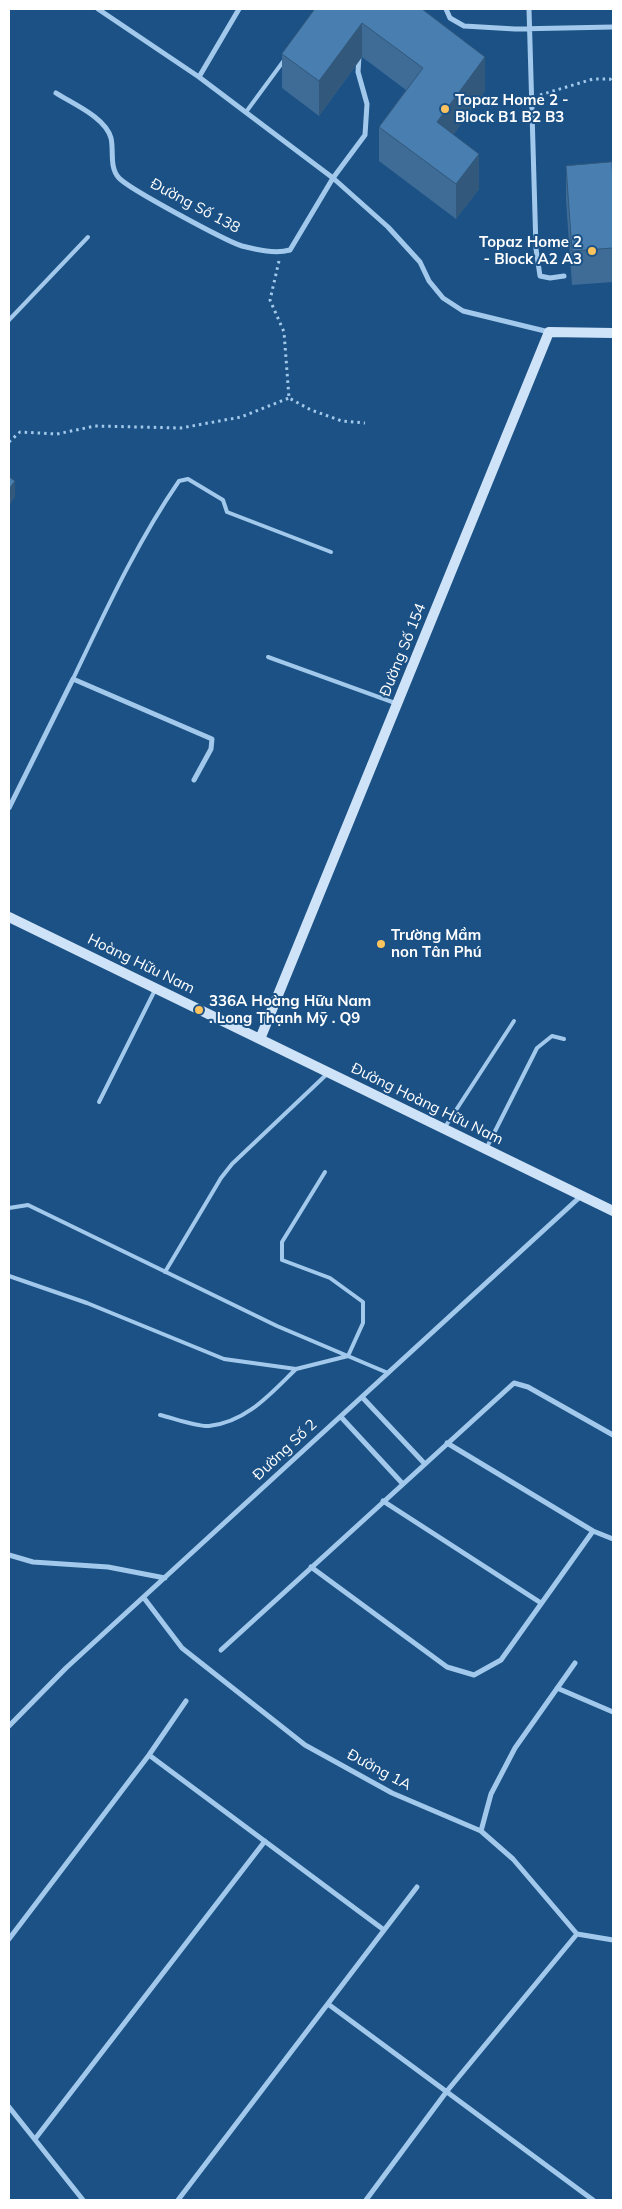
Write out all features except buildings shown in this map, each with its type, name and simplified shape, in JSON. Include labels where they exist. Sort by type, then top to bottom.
[{"type":"street","points":[[98,9],[199,77],[333,178],[388,227],[420,262],[428,281],[443,298],[462,311],[550,332],[613,332]]},
{"type":"street","points":[[199,77],[240,9]]},
{"type":"street","points":[[446,9],[450,18],[464,26],[530,29],[613,27]]},
{"type":"street","points":[[529,9],[536,249],[540,276],[550,278],[564,276]]},
{"type":"street","points":[[278,253],[290,250],[333,178],[365,135],[367,104],[358,72],[360,48]]},
{"type":"street","name":"Đường Số 138","points":[[56,93],[106,127],[111,138],[112,158],[120,179],[168,207],[241,245],[278,253]]},
{"type":"street","name":"Đường Số 154","points":[[260,1039],[550,332]]},
{"type":"street","points":[[9,808],[73,679],[212,740],[212,749],[194,780]]},
{"type":"street","name":"Hoàng Hữu Nam","points":[[9,917],[260,1039]]},
{"type":"street","name":"Đường Hoàng Hữu Nam","points":[[260,1039],[581,1196]]},
{"type":"street","points":[[581,1196],[613,1211]]},
{"type":"street","name":"Đường Số 2","points":[[9,1726],[66,1668],[581,1196]]},
{"type":"street","points":[[221,1650],[514,1383],[518,1382],[613,1435]]},
{"type":"street","points":[[362,1397],[424,1463]]},
{"type":"street","points":[[341,1417],[402,1484]]},
{"type":"street","points":[[446,1443],[594,1531],[613,1540]]},
{"type":"street","points":[[383,1501],[541,1604]]},
{"type":"street","points":[[311,1567],[447,1667],[474,1675],[501,1660],[594,1531]]},
{"type":"street","points":[[9,1555],[33,1562],[108,1566],[165,1578]]},
{"type":"street","name":"Đường 1A","points":[[144,1598],[182,1648],[305,1745],[392,1793],[482,1831],[513,1859],[578,1934]]},
{"type":"street","points":[[482,1831],[491,1794],[515,1748],[576,1663]]},
{"type":"street","points":[[557,1688],[613,1712]]},
{"type":"street","points":[[9,1939],[149,1755],[186,1701]]},
{"type":"street","points":[[149,1755],[384,1930]]},
{"type":"street","points":[[34,2139],[265,1841]]},
{"type":"street","points":[[178,2200],[417,1887]]},
{"type":"street","points":[[366,2200],[448,2091],[578,1934],[613,1940]]},
{"type":"street","points":[[328,2004],[594,2200]]},
{"type":"street","points":[[9,2107],[82,2200]]},
{"type":"lane","points":[[246,112],[287,56]]},
{"type":"lane","points":[[9,320],[88,237]]},
{"type":"lane","points":[[73,679],[157,512],[179,480],[188,479],[223,500],[226,512],[331,552]]},
{"type":"lane","points":[[268,657],[397,704]]},
{"type":"lane","points":[[99,1102],[156,988]]},
{"type":"lane","points":[[444,1129],[514,1021]]},
{"type":"lane","points":[[486,1149],[537,1048],[552,1036],[564,1040]]},
{"type":"lane","points":[[165,1272],[221,1178],[232,1164],[328,1072]]},
{"type":"lane","points":[[325,1172],[282,1242],[282,1260],[330,1278],[363,1302],[363,1323],[348,1356]]},
{"type":"lane","points":[[9,1208],[28,1205],[276,1326],[388,1373]]},
{"type":"lane","points":[[9,1276],[87,1303],[224,1359],[296,1369],[348,1356]]},
{"type":"lane","points":[[160,1415],[208,1426],[240,1418],[261,1403],[296,1369]]},
{"type":"path","points":[[532,97],[568,89],[594,79],[610,79],[613,83]]},
{"type":"path","points":[[278,253],[279,263],[270,300],[284,332],[289,398]]},
{"type":"path","points":[[289,398],[310,410],[342,421],[365,423]]},
{"type":"path","points":[[9,442],[20,432],[57,434],[95,426],[181,428],[241,417],[289,398]]},
{"type":"place","name":"Topaz Home 2 - Block B1 B2 B3","points":[[445,109]]},
{"type":"place","name":"Topaz Home 2 - Block A2 A3","points":[[592,251]]},
{"type":"place","name":"Trường Mầm non Tân Phú","points":[[381,944]]},
{"type":"place","name":"336A Hoàng Hữu Nam . Long Thạnh Mỹ . Q9","points":[[199,1010]]}]
